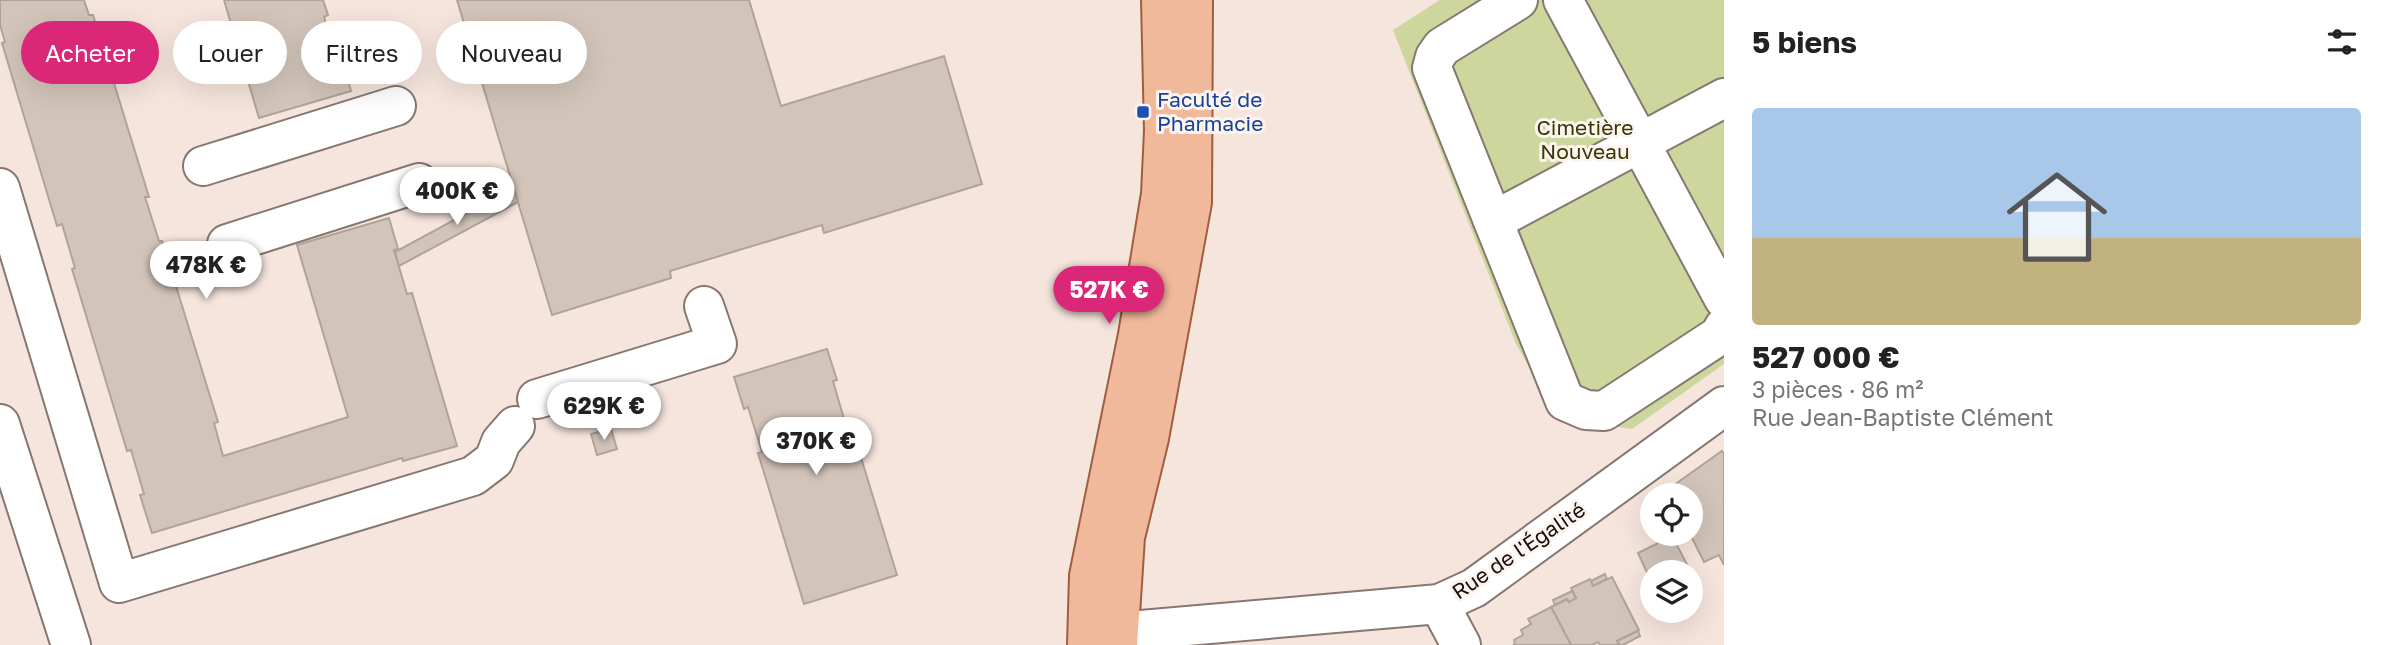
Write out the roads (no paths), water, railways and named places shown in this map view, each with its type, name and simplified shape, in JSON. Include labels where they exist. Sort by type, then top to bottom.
[{"type":"main road","points":[[1108,641],[1125,537],[1149,438],[1192,202],[1190,1]]},
{"type":"street","points":[[1518,0],[1442,47],[1432,68],[1565,401],[1586,410],[1604,411],[1720,335],[1724,327]]},
{"type":"street","points":[[1563,0],[1724,299]]},
{"type":"street","points":[[1493,221],[1724,98]]},
{"type":"street","points":[[203,166],[396,106]]},
{"type":"street","points":[[227,244],[419,183]]},
{"type":"street","points":[[0,188],[119,583],[473,476],[494,460],[501,442],[526,412],[717,345],[704,306]]},
{"type":"street","name":"Rue de l'Égalité","points":[[1108,641],[1439,604],[1475,588],[1724,406]]},
{"type":"street","points":[[0,424],[71,645]]},
{"type":"street","points":[[1439,604],[1461,645]]},
{"type":"place","name":"Faculté de Pharmacie","points":[[1143,112]]},
{"type":"park label","name":"Cimetière Nouveau","points":[[1585,140]]}]
